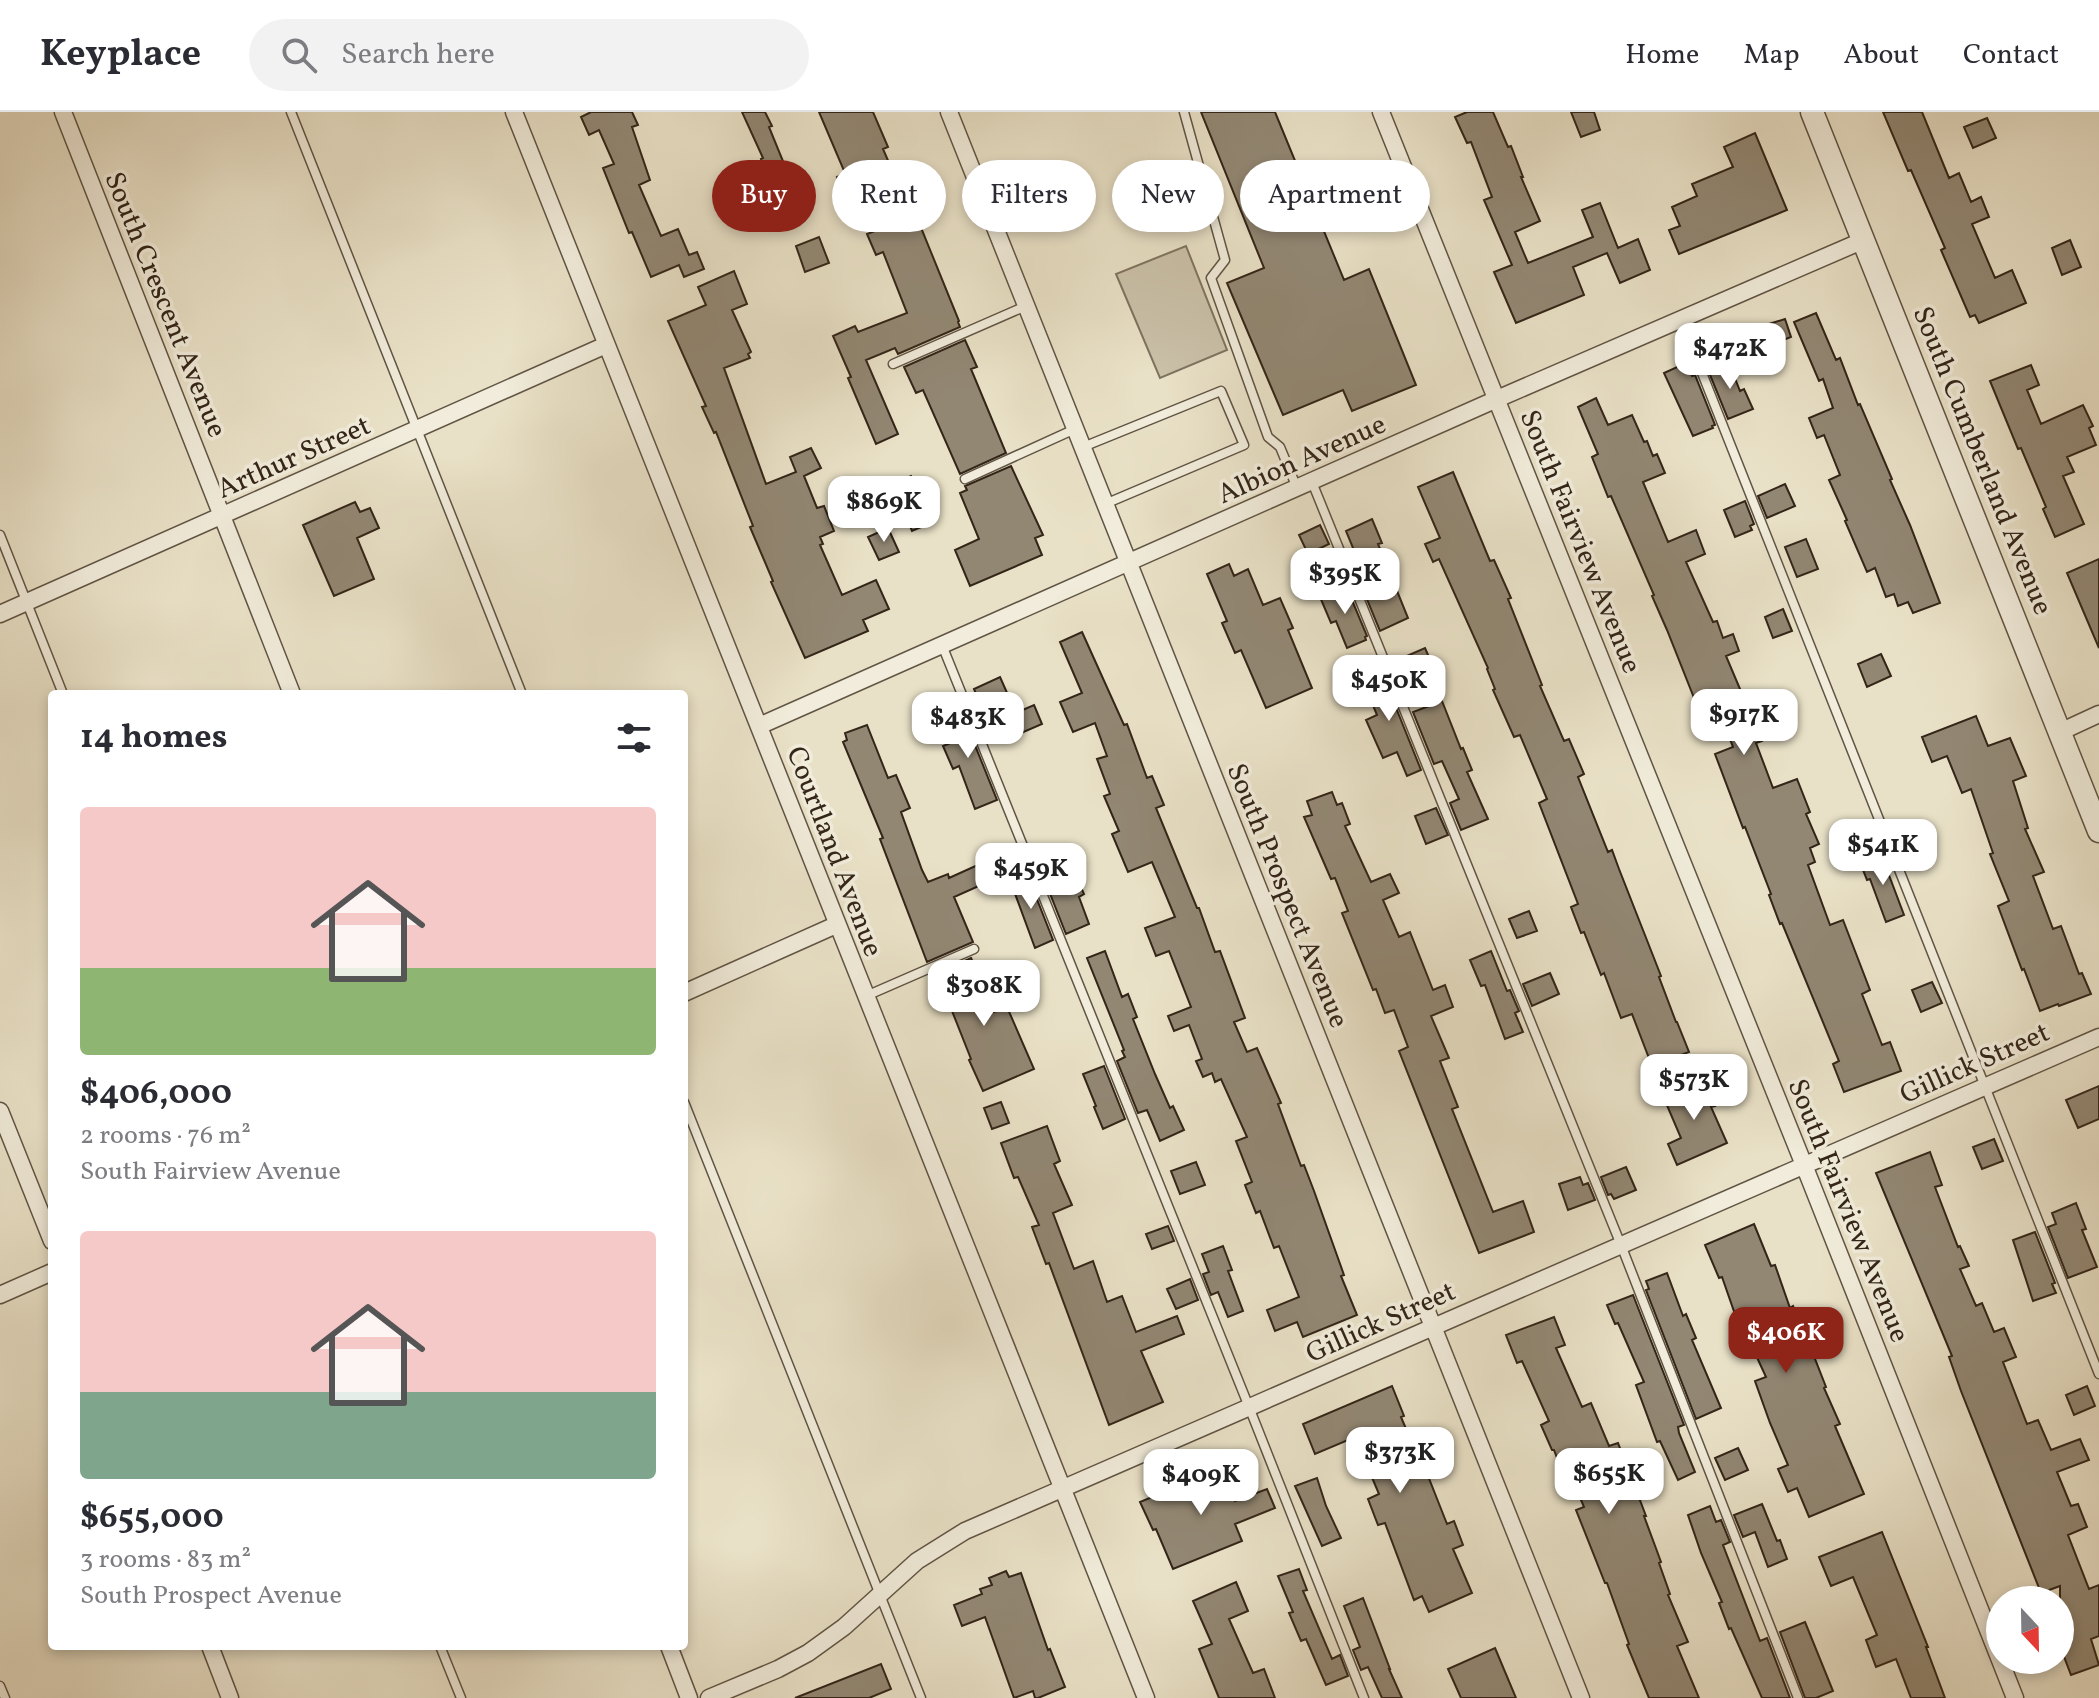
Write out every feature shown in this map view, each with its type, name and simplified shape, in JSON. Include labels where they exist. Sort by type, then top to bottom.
[{"type":"street","name":"South Crescent Avenue","points":[[63,112],[290,690]]},
{"type":"street","name":"Courtland Avenue","points":[[514,112],[1146,1698]]},
{"type":"street","name":"South Prospect Avenue","points":[[949,112],[1581,1698]]},
{"type":"street","name":"South Fairview Avenue","points":[[1381,112],[1986,1625]]},
{"type":"street","name":"South Cumberland Avenue","points":[[1812,112],[2099,831]]},
{"type":"street","name":"Albion Avenue","points":[[759,726],[1864,240]]},
{"type":"street","name":"Arthur Street","points":[[0,614],[606,345]]},
{"type":"street","points":[[2060,732],[2099,714]]},
{"type":"street","points":[[688,991],[836,925]]},
{"type":"street","name":"Gillick Street","points":[[709,1698],[808,1653],[844,1627],[917,1561],[965,1531],[2099,1037]]},
{"type":"street","points":[[0,1111],[48,1231]]},
{"type":"street","points":[[0,1295],[48,1274]]},
{"type":"street","points":[[212,1650],[230,1698]]},
{"type":"street","points":[[671,1650],[689,1698]]},
{"type":"street","name":"South Fairview Avenue","points":[[2006,1674],[2015,1698]]},
{"type":"lane","points":[[291,112],[520,690]]},
{"type":"lane","points":[[1184,112],[1225,260],[1211,278],[1268,437],[1280,447],[1304,485],[1621,1245],[1798,1698]]},
{"type":"lane","points":[[893,364],[1026,306]]},
{"type":"lane","points":[[1681,319],[2099,1374]]},
{"type":"lane","points":[[1083,447],[1221,391],[1244,445],[1105,504]]},
{"type":"lane","points":[[965,479],[1075,429]]},
{"type":"lane","points":[[0,535],[61,690]]},
{"type":"lane","points":[[942,645],[1364,1698]]},
{"type":"lane","points":[[865,996],[974,949]]},
{"type":"lane","points":[[688,1112],[921,1698]]},
{"type":"lane","points":[[442,1650],[461,1698]]},
{"type":"lane","points":[[0,1686],[5,1698]]},
{"type":"shaded area","points":[[1186,246],[1227,350],[1160,378],[1116,274]]},
{"type":"building","points":[[591,112],[632,112],[638,125],[632,127],[650,180],[639,185],[661,236],[678,229],[689,255],[697,252],[704,269],[684,277],[679,265],[651,277],[632,232],[629,233],[603,168],[614,164],[599,130],[589,135],[581,117]]},
{"type":"building","points":[[742,112],[765,112],[772,126],[769,127],[782,160],[761,160]]},
{"type":"building","points":[[819,112],[873,112],[888,147],[883,149],[888,160],[839,160]]},
{"type":"building","points":[[1201,112],[1275,112],[1295,160],[1240,160],[1240,209],[1224,169],[1224,160],[1220,160]]},
{"type":"building","points":[[1467,112],[1493,112],[1508,147],[1511,146],[1540,221],[1515,232],[1528,263],[1593,237],[1582,210],[1600,203],[1618,248],[1638,239],[1650,270],[1620,283],[1607,253],[1573,267],[1584,295],[1516,323],[1494,272],[1512,265],[1484,200],[1492,197],[1471,142],[1467,143],[1455,117]]},
{"type":"building","points":[[1571,112],[1594,112],[1600,130],[1581,137]]},
{"type":"building","points":[[1883,112],[1922,112],[1949,178],[1959,173],[1971,202],[1981,197],[1989,217],[1972,224],[1995,278],[2012,270],[2026,303],[1979,323],[1975,315],[1970,317],[1941,250],[1945,248]]},
{"type":"building","points":[[1987,118],[1996,138],[1973,148],[1964,127]]},
{"type":"building","points":[[1755,133],[1787,210],[1679,254],[1669,230],[1680,226],[1672,207],[1697,196],[1692,184],[1733,167],[1724,147]]},
{"type":"building","points":[[923,232],[960,327],[898,354],[895,348],[866,360],[898,434],[876,444],[833,336],[855,326],[858,332],[907,313],[883,252],[876,255],[867,234]]},
{"type":"building","points":[[1249,232],[1324,232],[1344,280],[1369,269],[1416,385],[1352,411],[1343,390],[1283,415],[1227,283],[1264,268]]},
{"type":"building","points":[[819,237],[829,263],[805,272],[796,246]]},
{"type":"building","points":[[2070,240],[2081,267],[2062,275],[2052,248]]},
{"type":"building","points":[[734,271],[747,304],[732,310],[751,352],[748,354],[750,358],[724,368],[766,484],[796,472],[790,457],[811,448],[821,468],[804,476],[817,508],[824,506],[834,531],[820,537],[823,544],[820,545],[842,595],[876,580],[889,609],[863,620],[868,631],[805,658],[771,582],[716,432],[702,407],[706,406],[668,321],[706,305],[698,287]]},
{"type":"building","points":[[1816,313],[1836,360],[1840,358],[1860,404],[1940,603],[1913,613],[1908,602],[1898,606],[1894,594],[1886,597],[1875,568],[1867,572],[1845,521],[1829,480],[1840,475],[1824,435],[1817,438],[1809,418],[1833,408],[1823,379],[1819,381],[1794,322]]},
{"type":"building","points":[[1785,319],[1791,337],[1776,343],[1769,324]]},
{"type":"building","points":[[965,340],[977,367],[971,369],[1006,453],[960,474],[923,390],[916,393],[904,367]]},
{"type":"building","points":[[1686,363],[1692,376],[1695,375],[1715,425],[1693,436],[1664,373]]},
{"type":"building","points":[[1729,363],[1740,391],[1744,389],[1753,409],[1728,419],[1708,370]]},
{"type":"building","points":[[2031,365],[2039,385],[2027,390],[2041,424],[2083,405],[2093,426],[2089,428],[2096,445],[2067,457],[2074,472],[2063,476],[2084,524],[2055,537],[2043,509],[2046,507],[1990,381]]},
{"type":"building","points":[[1596,398],[1608,425],[1632,415],[1644,442],[1647,441],[1653,456],[1657,454],[1665,473],[1643,482],[1668,542],[1696,530],[1705,554],[1686,562],[1723,638],[1733,634],[1739,651],[1726,656],[1762,741],[1756,743],[1773,788],[1797,779],[1810,812],[1806,814],[1819,844],[1810,848],[1815,862],[1808,865],[1830,925],[1843,920],[1870,990],[1862,994],[1882,1045],[1890,1042],[1901,1071],[1844,1092],[1833,1064],[1839,1061],[1780,924],[1715,754],[1733,747],[1719,711],[1702,718],[1654,595],[1592,457],[1598,454],[1578,407]]},
{"type":"building","points":[[1011,466],[1043,535],[1035,538],[1042,555],[970,586],[955,550],[979,539],[960,493],[967,490],[965,486]]},
{"type":"building","points":[[1453,472],[1490,561],[1494,560],[1511,598],[1508,599],[1540,686],[1564,741],[1569,739],[1584,774],[1578,777],[1608,852],[1612,850],[1689,1052],[1652,1066],[1632,1014],[1621,1018],[1604,973],[1601,975],[1584,932],[1581,933],[1571,907],[1578,904],[1539,803],[1547,799],[1520,735],[1514,737],[1493,690],[1488,668],[1439,559],[1433,562],[1425,544],[1440,538],[1418,487]]},
{"type":"building","points":[[911,476],[933,522],[912,531],[893,484]]},
{"type":"building","points":[[1785,484],[1795,506],[1767,518],[1758,496]]},
{"type":"building","points":[[1745,501],[1754,524],[1750,526],[1752,530],[1735,537],[1724,510]]},
{"type":"building","points":[[355,502],[360,512],[370,508],[379,528],[357,538],[374,579],[334,596],[303,525]]},
{"type":"building","points":[[1372,519],[1382,543],[1378,544],[1408,618],[1380,631],[1359,580],[1365,577],[1346,531]]},
{"type":"building","points":[[1320,525],[1329,544],[1308,554],[1299,535]]},
{"type":"building","points":[[888,528],[899,552],[879,560],[868,537]]},
{"type":"building","points":[[1806,539],[1818,569],[1797,577],[1785,547]]},
{"type":"building","points":[[2099,559],[2099,648],[2067,573]]},
{"type":"building","points":[[1229,564],[1234,576],[1248,569],[1263,605],[1280,598],[1293,628],[1288,630],[1312,688],[1266,708],[1241,650],[1235,653],[1222,623],[1227,621],[1207,574]]},
{"type":"building","points":[[1346,586],[1367,636],[1366,640],[1347,648],[1336,621],[1331,623],[1320,597]]},
{"type":"building","points":[[1783,609],[1792,631],[1773,638],[1765,617]]},
{"type":"building","points":[[1082,632],[1124,725],[1127,724],[1147,778],[1152,776],[1164,805],[1156,808],[1215,952],[1220,951],[1245,1018],[1234,1022],[1247,1052],[1257,1048],[1281,1103],[1278,1104],[1301,1166],[1304,1165],[1314,1191],[1357,1315],[1303,1337],[1297,1322],[1275,1331],[1267,1310],[1299,1297],[1279,1246],[1274,1248],[1260,1211],[1256,1213],[1245,1185],[1252,1182],[1236,1141],[1247,1137],[1221,1079],[1215,1082],[1212,1073],[1203,1077],[1196,1061],[1202,1059],[1189,1025],[1174,1031],[1168,1016],[1191,1007],[1169,951],[1156,956],[1145,928],[1175,917],[1152,862],[1128,872],[1112,834],[1119,831],[1104,796],[1110,794],[1097,759],[1107,756],[1095,723],[1073,732],[1060,702],[1082,693],[1060,642]]},
{"type":"building","points":[[1425,648],[1434,669],[1401,683],[1393,662]]},
{"type":"building","points":[[1881,654],[1891,676],[1867,687],[1858,664]]},
{"type":"building","points":[[1380,668],[1421,770],[1407,776],[1397,752],[1383,758],[1366,720],[1377,715],[1361,676]]},
{"type":"building","points":[[1000,677],[1012,704],[979,718],[973,703],[979,701],[974,689]]},
{"type":"building","points":[[1442,701],[1472,770],[1467,772],[1488,819],[1461,830],[1450,803],[1459,799],[1442,761],[1434,764],[1413,712]]},
{"type":"building","points":[[1034,705],[1042,724],[1019,734],[1011,715]]},
{"type":"building","points":[[960,708],[997,800],[975,809],[959,766],[953,769],[943,746],[953,742],[942,715]]},
{"type":"building","points":[[1976,716],[1988,746],[2010,738],[2026,776],[2013,781],[2028,828],[2025,829],[2044,872],[2033,876],[2053,929],[2061,926],[2079,974],[2082,973],[2091,994],[2040,1011],[1998,906],[2009,901],[1990,854],[1993,853],[1971,789],[1962,793],[1947,756],[1932,762],[1922,737]]},
{"type":"building","points":[[867,725],[888,778],[896,775],[910,808],[901,812],[928,882],[948,874],[949,878],[982,863],[990,881],[954,897],[973,942],[927,962],[880,839],[883,838],[843,742],[847,740],[845,733]]},
{"type":"building","points":[[1332,792],[1337,805],[1342,803],[1350,824],[1345,826],[1371,882],[1390,874],[1399,893],[1383,900],[1399,937],[1410,932],[1433,990],[1445,985],[1453,1007],[1431,1016],[1449,1058],[1440,1061],[1458,1107],[1452,1109],[1493,1212],[1523,1201],[1534,1232],[1479,1253],[1399,1051],[1408,1047],[1394,1010],[1385,1013],[1376,989],[1373,990],[1342,913],[1348,911],[1335,878],[1331,879],[1304,817],[1312,815],[1307,801]]},
{"type":"building","points":[[1436,808],[1448,835],[1426,844],[1415,816]]},
{"type":"building","points":[[1881,854],[1904,915],[1886,922],[1870,879],[1867,880],[1860,862]]},
{"type":"building","points":[[1027,874],[1053,940],[1035,948],[1010,880]]},
{"type":"building","points":[[1075,874],[1084,894],[1079,897],[1089,924],[1066,934],[1047,886]]},
{"type":"building","points":[[1529,911],[1537,931],[1517,938],[1509,919]]},
{"type":"building","points":[[1105,951],[1122,997],[1128,994],[1137,1017],[1133,1019],[1170,1108],[1173,1106],[1184,1130],[1160,1141],[1147,1110],[1138,1113],[1117,1061],[1125,1057],[1124,1050],[1087,958]]},
{"type":"building","points":[[1491,951],[1507,991],[1510,990],[1519,1011],[1515,1013],[1523,1032],[1505,1039],[1485,985],[1481,986],[1470,960]]},
{"type":"building","points":[[971,958],[994,1012],[1007,1007],[1034,1069],[983,1091],[937,973]]},
{"type":"building","points":[[1550,973],[1559,994],[1532,1006],[1523,984]]},
{"type":"building","points":[[1932,982],[1942,1003],[1921,1012],[1912,990]]},
{"type":"building","points":[[1104,1066],[1125,1119],[1103,1129],[1083,1074]]},
{"type":"building","points":[[1703,1079],[1727,1143],[1677,1165],[1668,1144],[1681,1138],[1663,1096]]},
{"type":"building","points":[[2099,1086],[2099,1119],[2078,1128],[2066,1100]]},
{"type":"building","points":[[1001,1102],[1009,1123],[992,1129],[984,1108]]},
{"type":"building","points":[[1047,1126],[1060,1161],[1054,1164],[1072,1205],[1053,1213],[1074,1269],[1093,1261],[1107,1302],[1122,1296],[1136,1332],[1177,1316],[1184,1334],[1141,1351],[1163,1402],[1109,1425],[1049,1263],[1046,1264],[1032,1227],[1039,1225],[1018,1177],[1014,1178],[1001,1143]]},
{"type":"building","points":[[1994,1139],[2003,1161],[1982,1169],[1973,1147]]},
{"type":"building","points":[[1930,1152],[1942,1185],[1935,1187],[1958,1247],[1969,1266],[1960,1269],[1976,1306],[1982,1303],[1994,1332],[2004,1328],[2016,1357],[2003,1362],[2027,1424],[2038,1420],[2051,1450],[2080,1439],[2089,1460],[2057,1472],[2071,1506],[2078,1504],[2087,1527],[2068,1535],[2089,1589],[2099,1585],[2099,1636],[2091,1639],[2099,1665],[2074,1674],[2074,1586],[2038,1586],[1961,1391],[1949,1357],[1952,1356],[1876,1173]]},
{"type":"building","points":[[1196,1162],[1205,1185],[1180,1194],[1171,1171]]},
{"type":"building","points":[[1626,1167],[1636,1190],[1614,1199],[1611,1194],[1608,1195],[1601,1177]]},
{"type":"building","points":[[1580,1177],[1583,1185],[1588,1183],[1595,1200],[1568,1210],[1559,1184]]},
{"type":"building","points":[[2076,1203],[2086,1229],[2082,1230],[2097,1267],[2068,1278],[2048,1227],[2056,1224],[2052,1213]]},
{"type":"building","points":[[1754,1224],[1771,1266],[1775,1265],[1790,1308],[1793,1306],[1806,1336],[1840,1424],[1835,1426],[1864,1494],[1809,1517],[1797,1488],[1788,1492],[1778,1469],[1788,1465],[1755,1381],[1766,1377],[1705,1245]]},
{"type":"building","points":[[1168,1226],[1174,1241],[1152,1249],[1146,1234]]},
{"type":"building","points":[[2035,1232],[2056,1293],[2033,1301],[2013,1240]]},
{"type":"building","points":[[1223,1246],[1232,1270],[1228,1271],[1243,1311],[1228,1317],[1218,1292],[1211,1295],[1203,1274],[1209,1272],[1202,1254]]},
{"type":"building","points":[[1667,1273],[1683,1316],[1686,1314],[1696,1338],[1692,1340],[1721,1408],[1696,1419],[1646,1290],[1649,1289],[1646,1281]]},
{"type":"building","points":[[1190,1279],[1198,1300],[1176,1309],[1167,1289]]},
{"type":"building","points":[[1633,1295],[1684,1425],[1678,1427],[1679,1433],[1695,1472],[1678,1480],[1660,1441],[1657,1442],[1636,1385],[1644,1382],[1607,1305]]},
{"type":"building","points":[[1554,1317],[1565,1345],[1556,1348],[1582,1407],[1591,1403],[1609,1446],[1618,1443],[1646,1516],[1668,1595],[1688,1642],[1677,1646],[1699,1698],[1649,1698],[1627,1645],[1607,1583],[1576,1510],[1584,1507],[1571,1476],[1565,1479],[1541,1425],[1549,1421],[1522,1361],[1517,1363],[1506,1335]]},
{"type":"building","points":[[1392,1386],[1404,1416],[1401,1417],[1447,1524],[1454,1521],[1463,1545],[1453,1549],[1472,1593],[1429,1612],[1422,1596],[1414,1600],[1385,1523],[1378,1525],[1368,1499],[1379,1494],[1355,1437],[1315,1454],[1303,1424]]},
{"type":"building","points":[[2087,1386],[2095,1406],[2074,1415],[2066,1395]]},
{"type":"building","points":[[1738,1448],[1748,1470],[1725,1480],[1715,1458]]},
{"type":"building","points":[[1221,1468],[1235,1501],[1267,1489],[1275,1508],[1235,1524],[1242,1541],[1173,1569],[1156,1529],[1153,1530],[1140,1502]]},
{"type":"building","points":[[1317,1478],[1341,1538],[1322,1546],[1295,1486]]},
{"type":"building","points":[[1762,1504],[1787,1559],[1768,1567],[1755,1532],[1743,1537],[1734,1515]]},
{"type":"building","points":[[1710,1506],[1716,1522],[1721,1520],[1730,1542],[1723,1545],[1760,1641],[1767,1638],[1790,1698],[1762,1698],[1729,1629],[1719,1603],[1722,1602],[1688,1515]]},
{"type":"building","points":[[1882,1532],[1945,1698],[1911,1698],[1896,1659],[1876,1667],[1866,1640],[1877,1635],[1853,1577],[1831,1586],[1819,1557]]},
{"type":"building","points":[[1299,1569],[1307,1590],[1303,1591],[1332,1659],[1340,1655],[1348,1676],[1326,1685],[1306,1639],[1301,1641],[1278,1576]]},
{"type":"building","points":[[1006,1571],[1009,1577],[1021,1573],[1048,1650],[1065,1687],[1038,1698],[1035,1698],[1033,1691],[1014,1698],[985,1617],[962,1626],[954,1605],[982,1594],[980,1589],[992,1585],[989,1578]]},
{"type":"building","points":[[1236,1582],[1248,1611],[1229,1619],[1253,1673],[1264,1669],[1275,1698],[1219,1698],[1199,1649],[1212,1644],[1193,1601]]},
{"type":"building","points":[[1363,1598],[1402,1698],[1382,1698],[1368,1667],[1361,1670],[1353,1650],[1360,1647],[1344,1606]]},
{"type":"building","points":[[1805,1622],[1833,1691],[1816,1698],[1805,1698],[1780,1632]]},
{"type":"building","points":[[1495,1648],[1516,1698],[1461,1698],[1448,1669]]},
{"type":"building","points":[[881,1664],[891,1689],[869,1698],[795,1698]]}]
